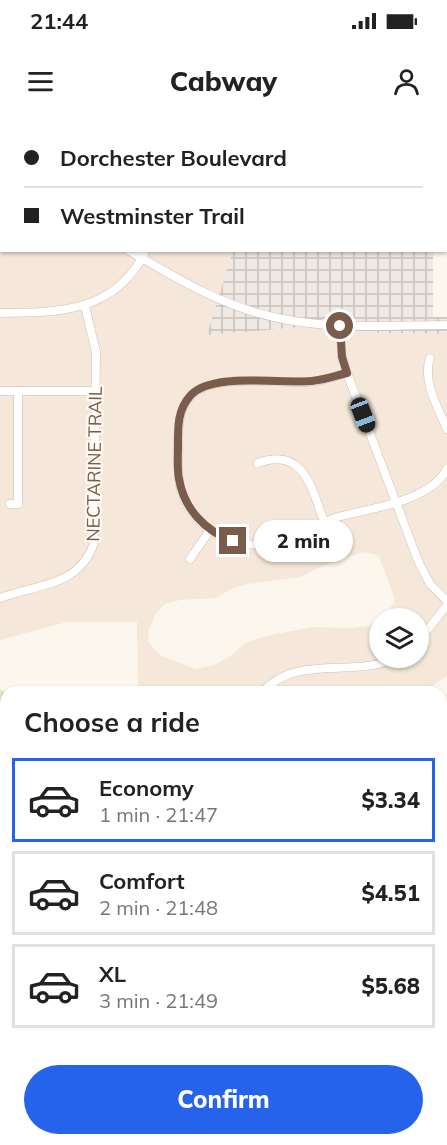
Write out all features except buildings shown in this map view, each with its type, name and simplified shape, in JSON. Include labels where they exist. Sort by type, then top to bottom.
[{"type":"street","points":[[131,252],[207,294],[238,307],[278,318],[340,326],[447,325]]},
{"type":"street","points":[[0,313],[56,312],[85,306],[119,286],[145,252]]},
{"type":"street","name":"NECTARINE TRAIL","points":[[0,597],[65,579],[83,565],[92,551],[96,529],[96,391],[94,339],[85,306]]},
{"type":"street","points":[[340,326],[342,357],[347,373],[396,501],[422,568],[434,588],[447,603],[429,627]]},
{"type":"street","points":[[430,358],[427,367],[429,381],[447,429]]},
{"type":"street","points":[[347,373],[309,382],[224,382],[202,388],[191,395],[183,407],[178,424],[178,478],[190,509],[210,530],[239,543],[263,544],[428,489],[446,471]]},
{"type":"street","points":[[0,391],[96,391]]},
{"type":"street","points":[[10,504],[18,504],[18,391]]},
{"type":"street","points":[[258,463],[278,459],[299,467],[309,481],[324,522]]},
{"type":"street","points":[[190,559],[210,530]]},
{"type":"street","points":[[269,686],[282,676],[300,669],[369,667]]},
{"type":"shaded area","points":[[0,252],[223,252],[232,257],[207,335],[314,326],[381,333],[447,334],[447,676],[432,686],[138,686],[137,622],[67,622],[0,640]],"holes":[[[365,552],[379,556],[395,600],[391,608],[429,608],[429,668],[369,668],[369,626],[353,628],[313,627],[266,636],[245,643],[231,656],[214,665],[196,669],[161,656],[148,642],[149,629],[156,613],[165,604],[180,600],[216,598],[233,588],[248,584],[300,577],[336,560]]]},
{"type":"shaded area","points":[[223,252],[433,252],[433,317],[447,317],[447,334],[381,333],[314,326],[207,335],[231,257]]},
{"type":"route","points":[[233,541],[210,530],[200,522],[182,494],[178,478],[178,424],[183,407],[191,395],[212,384],[309,382],[347,373],[342,357],[340,326]]}]
